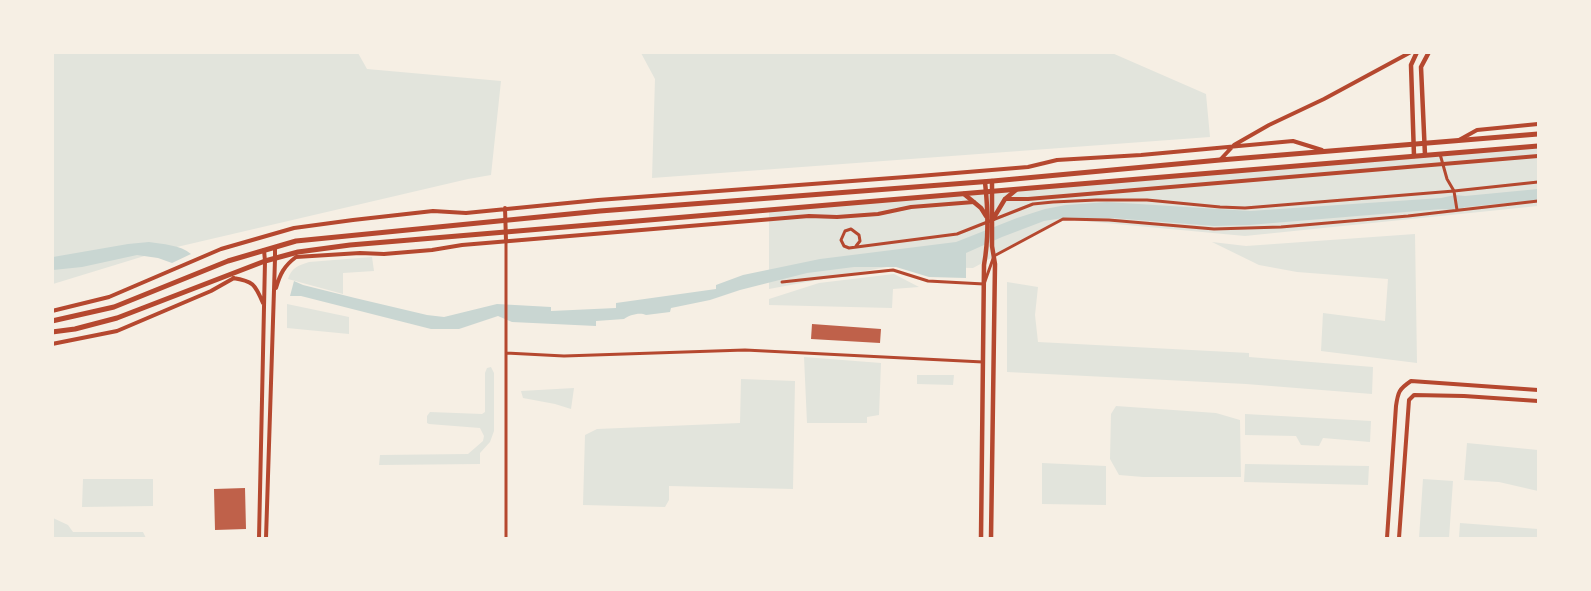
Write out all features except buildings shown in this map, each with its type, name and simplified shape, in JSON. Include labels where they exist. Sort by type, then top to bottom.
[{"type":"highway","points":[[52,321],[114,307],[228,261],[296,241],[505,220],[986,182],[1220,160],[1538,134]]},
{"type":"highway","points":[[52,332],[75,329],[117,318],[265,261],[316,249],[1538,146]]},
{"type":"main road","points":[[1414,156],[1411,65],[1417,52]]},
{"type":"main road","points":[[1426,156],[1421,67],[1429,52]]},
{"type":"main road","points":[[989,192],[992,181]]},
{"type":"main road","points":[[981,538],[984,265],[990,246],[989,192],[986,182]]},
{"type":"main road","points":[[990,221],[1004,198],[1016,190]]},
{"type":"main road","points":[[964,194],[986,214],[990,221]]},
{"type":"main road","points":[[990,246],[995,264],[992,538]]},
{"type":"street","points":[[1220,160],[1234,145],[1269,125],[1324,99],[1411,52]]},
{"type":"street","points":[[1456,141],[1477,130],[1538,124]]},
{"type":"street","points":[[52,311],[110,297],[221,250],[294,228],[433,211],[466,212],[984,171],[1028,167],[1057,160],[1141,155],[1234,145],[1293,141],[1326,152]]},
{"type":"street","points":[[1440,154],[1447,179],[1454,191],[1456,210]]},
{"type":"street","points":[[1004,198],[1048,197],[1538,156]]},
{"type":"street","points":[[991,170],[992,181]]},
{"type":"street","points":[[984,171],[986,182]]},
{"type":"street","points":[[856,246],[860,241],[859,234],[854,230],[848,230],[841,236],[842,243],[846,248],[929,239],[957,234],[1033,204],[1053,202],[1147,200],[1245,208],[1454,191],[1538,182]]},
{"type":"street","points":[[782,282],[893,270],[928,281],[984,284],[994,256],[1063,219],[1109,220],[1214,229],[1281,227],[1538,201]]},
{"type":"street","points":[[296,257],[360,253],[384,254],[506,241],[809,216],[837,217],[878,214],[911,207],[974,202]]},
{"type":"street","points":[[505,208],[506,538]]},
{"type":"street","points":[[266,538],[276,259],[274,247]]},
{"type":"street","points":[[274,295],[279,274],[286,265],[296,257],[316,249]]},
{"type":"street","points":[[259,538],[264,250]]},
{"type":"street","points":[[223,277],[247,280],[255,285],[264,305]]},
{"type":"street","points":[[52,344],[117,330],[210,291],[234,278]]},
{"type":"street","points":[[506,353],[564,356],[745,350],[983,362]]},
{"type":"street","points":[[1387,538],[1398,392],[1412,381],[1538,390]]},
{"type":"street","points":[[1399,538],[1408,406],[1409,400],[1414,395],[1464,396],[1538,402]]},
{"type":"shaded area","points":[[53,53],[358,53],[367,69],[501,81],[491,175],[164,250],[53,284]]},
{"type":"shaded area","points":[[641,53],[1112,53],[1206,94],[1210,137],[652,178],[655,79]]},
{"type":"shaded area","points":[[1538,146],[1538,206],[1245,236],[1063,219],[973,268],[892,266],[769,289],[769,210]]},
{"type":"shaded area","points":[[1538,189],[1538,200],[1466,207],[1456,210],[1442,209],[1249,225],[1214,226],[1112,218],[1063,218],[1044,221],[966,253],[966,278],[929,277],[896,267],[854,267],[807,273],[740,290],[710,300],[671,308],[670,312],[638,314],[624,319],[596,321],[596,326],[512,322],[498,316],[459,329],[431,329],[301,296],[290,296],[294,281],[355,298],[427,315],[444,317],[497,304],[551,307],[551,311],[616,308],[616,303],[716,289],[716,285],[743,275],[820,259],[956,242],[1017,218],[1045,209],[1066,205],[1107,202],[1250,211],[1441,198],[1455,195],[1465,196]]},
{"type":"shaded area","points":[[1415,234],[1417,363],[1321,351],[1323,313],[1385,321],[1388,279],[1297,272],[1259,265],[1212,242],[1246,246]]},
{"type":"shaded area","points":[[149,242],[177,247],[191,254],[172,263],[158,258],[137,255],[82,267],[53,270],[53,257]]},
{"type":"shaded area","points":[[372,257],[374,271],[343,273],[343,294],[288,279],[291,272],[302,264],[309,262]]},
{"type":"shaded area","points":[[894,274],[919,287],[893,289],[892,308],[769,305],[769,299],[819,283]]},
{"type":"shaded area","points":[[1007,282],[1038,287],[1035,315],[1038,342],[1249,353],[1249,357],[1373,367],[1372,394],[1246,384],[1007,372]]},
{"type":"shaded area","points":[[287,304],[349,317],[349,334],[287,328]]},
{"type":"shaded area","points":[[804,357],[881,363],[879,415],[867,417],[867,423],[807,423]]},
{"type":"shaded area","points":[[491,367],[494,373],[494,431],[490,442],[480,453],[480,464],[379,465],[380,455],[468,454],[483,441],[484,436],[480,428],[429,424],[427,423],[427,416],[430,412],[482,414],[485,412],[485,373],[487,368]]},
{"type":"shaded area","points":[[917,375],[954,375],[953,385],[917,384]]},
{"type":"shaded area","points":[[741,379],[795,381],[793,489],[669,486],[669,500],[665,507],[583,505],[585,435],[597,429],[740,423]]},
{"type":"shaded area","points":[[574,388],[571,409],[523,398],[521,391]]},
{"type":"shaded area","points":[[1116,406],[1216,413],[1240,420],[1241,477],[1143,477],[1119,475],[1110,459],[1111,414]]},
{"type":"shaded area","points":[[1245,414],[1371,421],[1370,442],[1323,438],[1319,446],[1301,445],[1296,436],[1245,435]]},
{"type":"shaded area","points":[[1467,443],[1538,450],[1538,491],[1499,482],[1464,480]]},
{"type":"shaded area","points":[[1042,463],[1106,466],[1106,505],[1042,504]]},
{"type":"shaded area","points":[[1245,464],[1369,466],[1368,485],[1244,482]]},
{"type":"shaded area","points":[[83,479],[153,479],[153,506],[82,507]]},
{"type":"shaded area","points":[[1423,479],[1453,481],[1449,538],[1419,538]]},
{"type":"shaded area","points":[[53,518],[68,525],[73,532],[143,532],[146,538],[53,538]]},
{"type":"shaded area","points":[[1460,523],[1538,529],[1538,538],[1459,538]]}]
